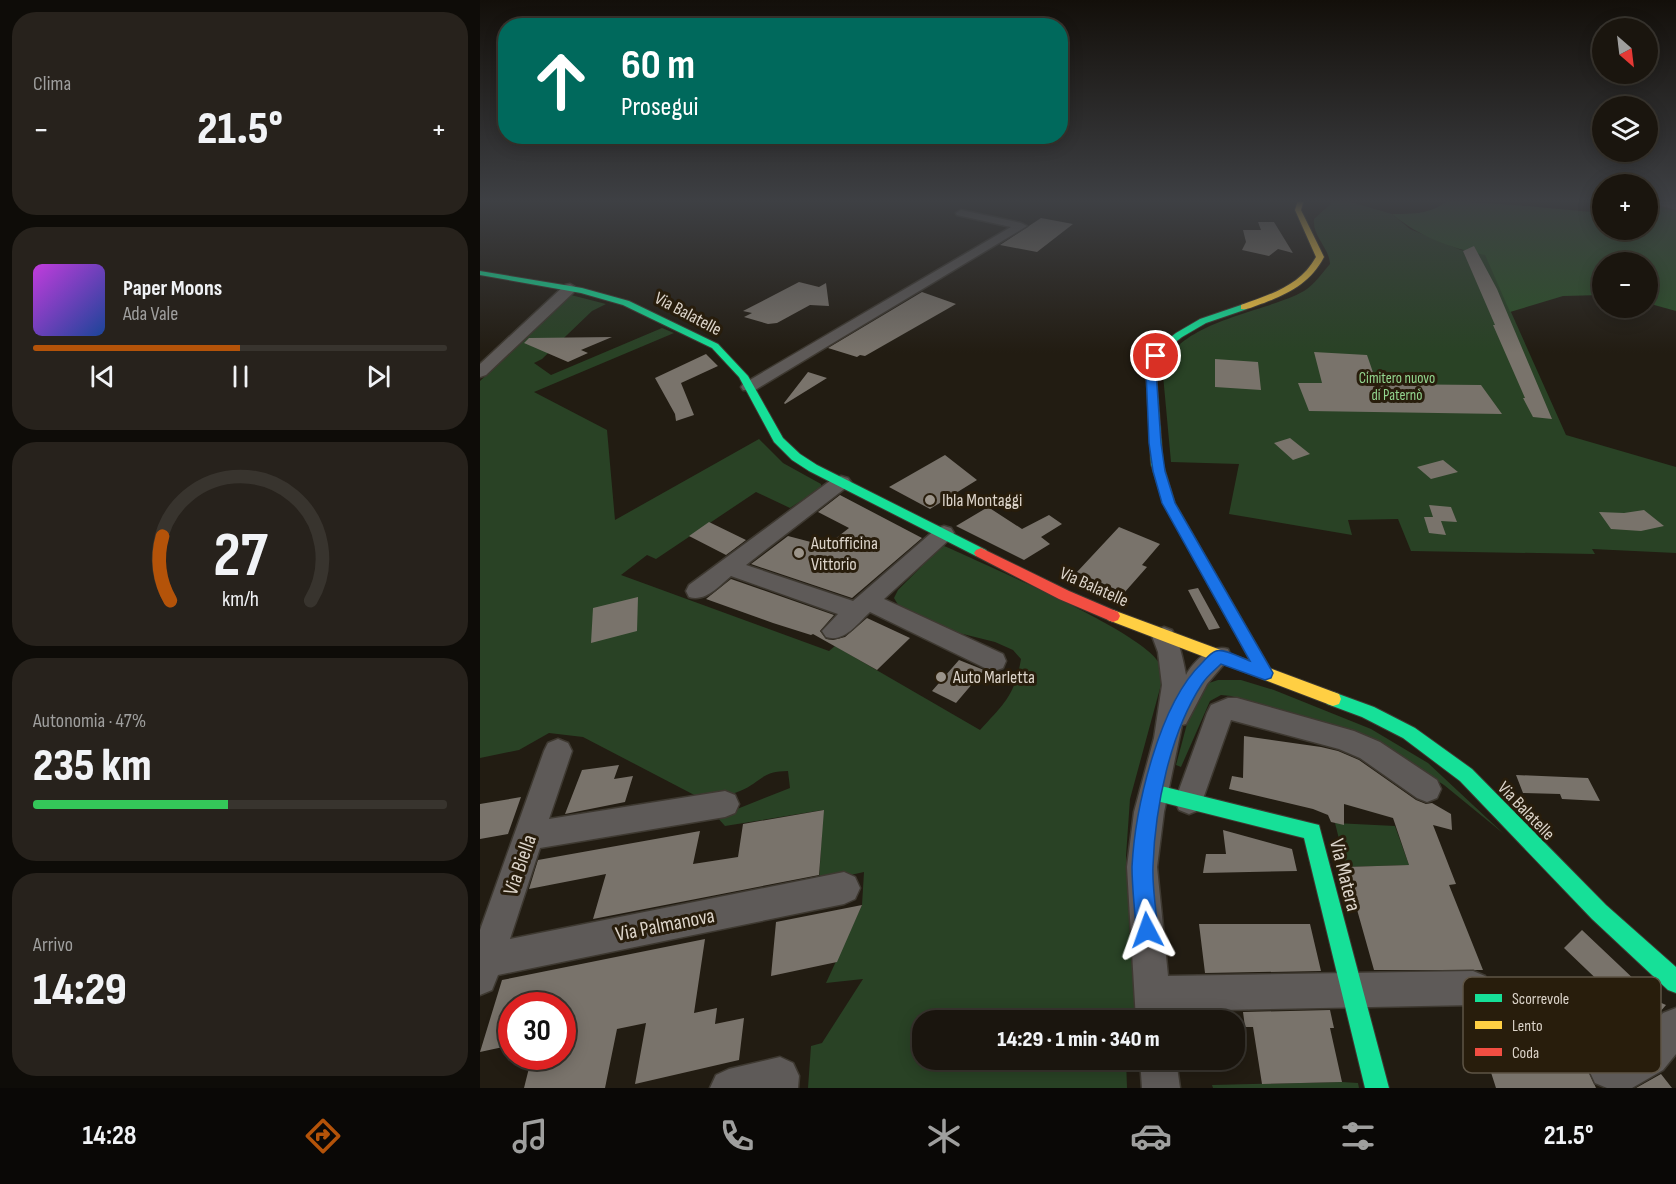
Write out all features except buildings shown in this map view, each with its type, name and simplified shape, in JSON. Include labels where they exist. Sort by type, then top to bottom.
[{"type":"street","points":[[749,387],[979,251]]},
{"type":"street","points":[[1265,673],[1168,503],[1157,464],[1151,371],[1161,349],[1190,328],[1223,314],[1286,293],[1306,279],[1320,257],[1317,251]]},
{"type":"street","name":"Via Balatelle","points":[[480,273],[570,288],[626,303],[715,346],[742,376],[778,440],[796,457],[813,468],[1064,595],[1164,636],[1368,712],[1409,733],[1466,775],[1599,912],[1676,982]]},
{"type":"street","points":[[480,372],[570,288]]},
{"type":"street","points":[[697,591],[841,482]]},
{"type":"street","points":[[834,631],[944,533]]},
{"type":"street","points":[[728,567],[862,606],[994,661]]},
{"type":"street","points":[[1164,636],[1170,652],[1175,685],[1167,738],[1149,812],[1142,867],[1153,1007],[1352,990],[1463,988]]},
{"type":"street","points":[[1167,738],[1190,688],[1207,666],[1219,656]]},
{"type":"street","points":[[1189,801],[1220,713],[1228,709],[1237,709],[1344,739],[1370,750],[1427,789]]},
{"type":"street","name":"Via Biella","points":[[482,971],[558,751]]},
{"type":"street","name":"Via Matera","points":[[1154,792],[1312,831],[1377,1088]]},
{"type":"street","points":[[530,836],[725,804]]},
{"type":"street","name":"Via Palmanova","points":[[482,971],[844,888]]},
{"type":"street","points":[[1661,1044],[1676,1026]]},
{"type":"street","points":[[1159,1070],[1161,1088]]},
{"type":"street","points":[[729,1088],[780,1076],[779,1088]]},
{"type":"green space","name":"Cimitero nuovo di Paternò","points":[[1466,251],[1485,254],[1566,435],[1676,467],[1676,553],[1592,549],[1595,554],[1411,551],[1398,519],[1348,520],[1352,535],[1229,514],[1239,464],[1171,462],[1163,375],[1169,357],[1182,343],[1200,331],[1304,291],[1330,264],[1327,252]]},
{"type":"green space","points":[[1467,251],[1676,251],[1676,311],[1658,306],[1658,252],[1592,252],[1592,295],[1563,296],[1510,312],[1485,255]]},
{"type":"green space","points":[[571,295],[606,304],[592,311],[542,359],[534,363],[551,375],[662,328],[674,333],[534,392],[607,430],[615,520],[759,439],[783,463],[821,484],[821,488],[790,508],[756,492],[656,559],[647,555],[621,575],[829,651],[835,646],[980,730],[996,713],[1012,690],[1021,659],[1013,650],[995,642],[951,631],[900,608],[894,598],[898,590],[921,567],[923,558],[938,543],[1092,616],[1146,649],[1159,663],[1162,681],[1130,799],[1126,856],[1137,1008],[1124,1008],[1124,1010],[912,1010],[912,1070],[1126,1070],[1127,1088],[808,1088],[811,1046],[822,1043],[863,979],[826,983],[862,905],[864,872],[819,882],[823,810],[725,826],[717,817],[790,788],[788,771],[766,775],[735,793],[702,799],[583,737],[549,733],[519,750],[480,758],[480,381]]},
{"type":"green space","points":[[1218,680],[1241,680],[1274,690],[1371,729],[1428,763],[1504,834],[1444,785],[1378,742],[1231,696],[1221,695],[1210,701],[1181,767],[1176,765],[1196,690]]},
{"type":"green space","points":[[1335,823],[1395,826],[1409,865],[1346,867]]},
{"type":"green space","points":[[1358,1083],[1359,1088],[1213,1088],[1212,1085]]},
{"type":"traffic: fast","points":[[480,273],[582,291],[626,303],[715,346],[743,376],[778,440],[796,457],[813,468],[981,553]]},
{"type":"traffic: fast","points":[[1244,307],[1203,321],[1179,335],[1161,349],[1151,371],[1157,464],[1169,503],[1265,673]]},
{"type":"traffic: fast","points":[[1333,699],[1368,712],[1409,733],[1466,775],[1599,912],[1676,982]]},
{"type":"traffic: fast","points":[[1153,792],[1312,831],[1377,1088]]},
{"type":"traffic: slow","points":[[1244,307],[1277,295],[1298,284],[1314,268],[1320,257],[1317,251]]},
{"type":"traffic: slow","points":[[1113,616],[1333,699]]},
{"type":"traffic: jam","points":[[981,553],[1064,595],[1113,616]]},
{"type":"place","name":"Ibla Montaggi","points":[[930,500]]},
{"type":"place","name":"Autofficina Vittorio","points":[[799,553]]},
{"type":"place","name":"Auto Marletta","points":[[941,677]]},
{"type":"route","points":[[1147,930],[1142,867],[1149,812],[1167,738],[1182,705],[1198,677],[1219,656],[1265,673],[1168,503],[1157,464],[1155,443],[1151,371],[1156,356]]}]
